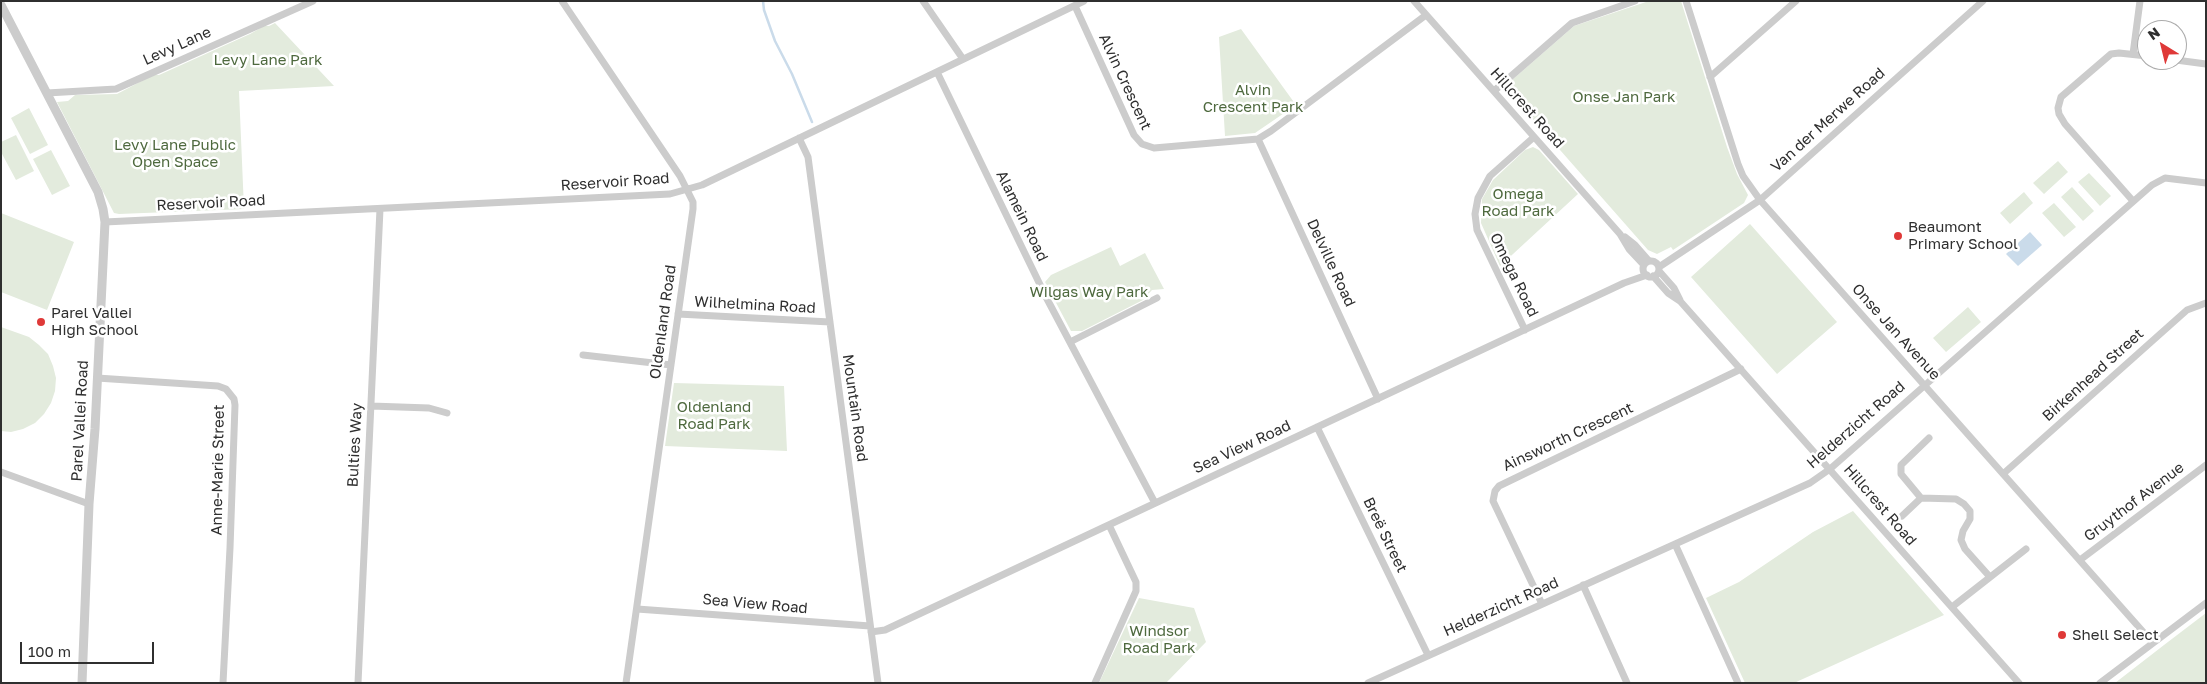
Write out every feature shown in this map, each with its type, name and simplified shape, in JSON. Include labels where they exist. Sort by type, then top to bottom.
[{"type":"street","name":"Levy Lane","points":[[47,93],[116,89],[312,1]]},
{"type":"street","name":"Oldenland Road","points":[[562,1],[680,176],[693,202],[626,683]]},
{"type":"street","points":[[923,1],[963,59]]},
{"type":"street","name":"Reservoir Road","points":[[105,222],[670,194],[702,184],[1084,1]]},
{"type":"street","name":"Hillcrest Road","points":[[1414,1],[1620,234],[1630,249],[1674,288],[1680,301],[2019,683]]},
{"type":"street","points":[[1494,91],[1572,23],[1635,1]]},
{"type":"street","name":"Onse Jan Avenue","points":[[1686,1],[1738,164],[1743,176],[1760,200],[2153,643]]},
{"type":"street","points":[[1710,77],[1796,1]]},
{"type":"street","name":"Van der Merwe Road","points":[[1651,268],[1760,200],[1983,1]]},
{"type":"street","points":[[2133,54],[2140,1]]},
{"type":"street","name":"Parel Vallei Road","points":[[1,5],[98,192],[104,209],[105,222],[89,504],[82,683]]},
{"type":"street","name":"Alvin Crescent","points":[[1075,6],[1134,135],[1142,144],[1154,148],[1258,139],[1426,15]]},
{"type":"street","points":[[2133,201],[2065,124],[2058,114],[2058,108],[2062,97],[2103,59],[2119,52],[2137,55]]},
{"type":"street","points":[[2187,61],[2206,64]]},
{"type":"street","name":"Alamein Road","points":[[937,72],[1070,342],[1155,503]]},
{"type":"street","name":"Omega Road","points":[[1525,330],[1477,230],[1475,214],[1478,198],[1485,183],[1534,137]]},
{"type":"street","name":"Mountain Road","points":[[799,138],[808,157],[878,683]]},
{"type":"street","name":"Delville Road","points":[[1258,139],[1378,399]]},
{"type":"street","name":"Helderzicht Road","points":[[1368,683],[1810,483],[1830,469],[1924,384],[2157,181],[2165,178],[2206,184]]},
{"type":"street","name":"Bulties Way","points":[[358,683],[380,209]]},
{"type":"street","name":"Sea View Road","points":[[637,609],[885,630],[1525,330],[1624,283],[1651,268]]},
{"type":"street","points":[[1070,342],[1157,298]]},
{"type":"street","name":"Birkenhead Street","points":[[2003,474],[2186,310],[2206,303]]},
{"type":"street","name":"Wilhelmina Road","points":[[678,314],[830,322]]},
{"type":"street","points":[[583,355],[671,365]]},
{"type":"street","name":"Ainsworth Crescent","points":[[1542,604],[1493,502],[1495,491],[1499,486],[1740,369]]},
{"type":"street","name":"Anne-Marie Street","points":[[97,378],[218,386],[226,389],[234,399],[224,683]]},
{"type":"street","points":[[371,406],[429,408],[447,413]]},
{"type":"street","name":"Breë Street","points":[[1317,427],[1428,656]]},
{"type":"street","points":[[1929,438],[1906,458],[1900,469],[1904,480],[1921,498],[1956,499],[1964,504],[1970,511],[1970,519],[1960,536],[1961,540],[1965,549],[1990,577]]},
{"type":"street","name":"Gruythof Avenue","points":[[2080,560],[2206,465]]},
{"type":"street","points":[[1,472],[89,504]]},
{"type":"street","points":[[1902,516],[1921,498]]},
{"type":"street","points":[[1095,683],[1136,591],[1136,582],[1109,525]]},
{"type":"street","points":[[1675,544],[1738,683]]},
{"type":"street","points":[[1952,607],[2026,550]]},
{"type":"street","points":[[1583,586],[1627,683]]},
{"type":"street","points":[[2100,683],[2206,603]]},
{"type":"green space","name":"Onse Jan Park","points":[[1649,1],[1681,1],[1727,147],[1737,174],[1748,195],[1744,203],[1673,250],[1671,247],[1657,254],[1648,250],[1509,92],[1510,86],[1514,82],[1512,80],[1574,26]]},
{"type":"green space","name":"Levy Lane Public Open Space","points":[[275,23],[334,86],[239,91],[244,209],[114,213],[57,102],[68,101],[75,95],[117,94],[153,75],[159,75],[264,26]]},
{"type":"green space","name":"Alvin Crescent Park","points":[[1241,29],[1296,105],[1255,133],[1225,136],[1219,37]]},
{"type":"green space","points":[[29,108],[48,145],[30,154],[11,118]]},
{"type":"green space","points":[[16,135],[34,171],[16,180],[1,152],[1,142]]},
{"type":"green space","name":"Omega Road Park","points":[[1533,147],[1539,150],[1578,194],[1500,266],[1481,223],[1482,199],[1493,180],[1525,150]]},
{"type":"green space","points":[[51,150],[70,186],[52,195],[33,159]]},
{"type":"green space","points":[[2058,161],[2068,172],[2044,194],[2033,183]]},
{"type":"green space","points":[[2089,173],[2111,196],[2100,206],[2078,182]]},
{"type":"green space","points":[[2072,187],[2094,211],[2083,221],[2061,197]]},
{"type":"green space","points":[[2024,192],[2033,203],[2010,224],[2000,213]]},
{"type":"green space","points":[[2054,203],[2076,227],[2064,237],[2042,213]]},
{"type":"green space","points":[[1,213],[74,242],[47,310],[1,292]]},
{"type":"green space","points":[[1750,224],[1837,322],[1777,374],[1691,277]]},
{"type":"green space","name":"Wilgas Way Park","points":[[1111,247],[1120,266],[1145,253],[1164,289],[1152,290],[1143,300],[1082,331],[1071,331],[1045,282],[1051,275]]},
{"type":"green space","points":[[1968,307],[1981,322],[1946,352],[1933,338]]},
{"type":"green space","points":[[1,327],[29,337],[39,345],[48,354],[56,378],[55,391],[51,403],[44,414],[35,423],[11,432],[1,431]]},
{"type":"green space","name":"Oldenland Road Park","points":[[674,383],[784,386],[787,451],[665,446]]},
{"type":"green space","points":[[1853,511],[1944,615],[1794,683],[1745,683],[1706,598],[1739,582],[1813,532]]},
{"type":"green space","name":"Windsor Road Park","points":[[1139,598],[1194,608],[1206,642],[1166,683],[1099,683]]},
{"type":"green space","points":[[2206,613],[2206,683],[2115,683],[2164,645]]},
{"type":"water","points":[[2030,232],[2042,245],[2018,266],[2006,254]]},
{"type":"waterway","points":[[763,1],[764,10],[775,41],[792,74],[812,122]]},
{"type":"place","name":"Beaumont Primary School","points":[[1898,236]]},
{"type":"place","name":"Parel Vallei High School","points":[[41,322]]},
{"type":"place","name":"Shell Select","points":[[2062,635]]},
{"type":"park label","name":"Levy Lane Park","points":[[268,60]]}]
